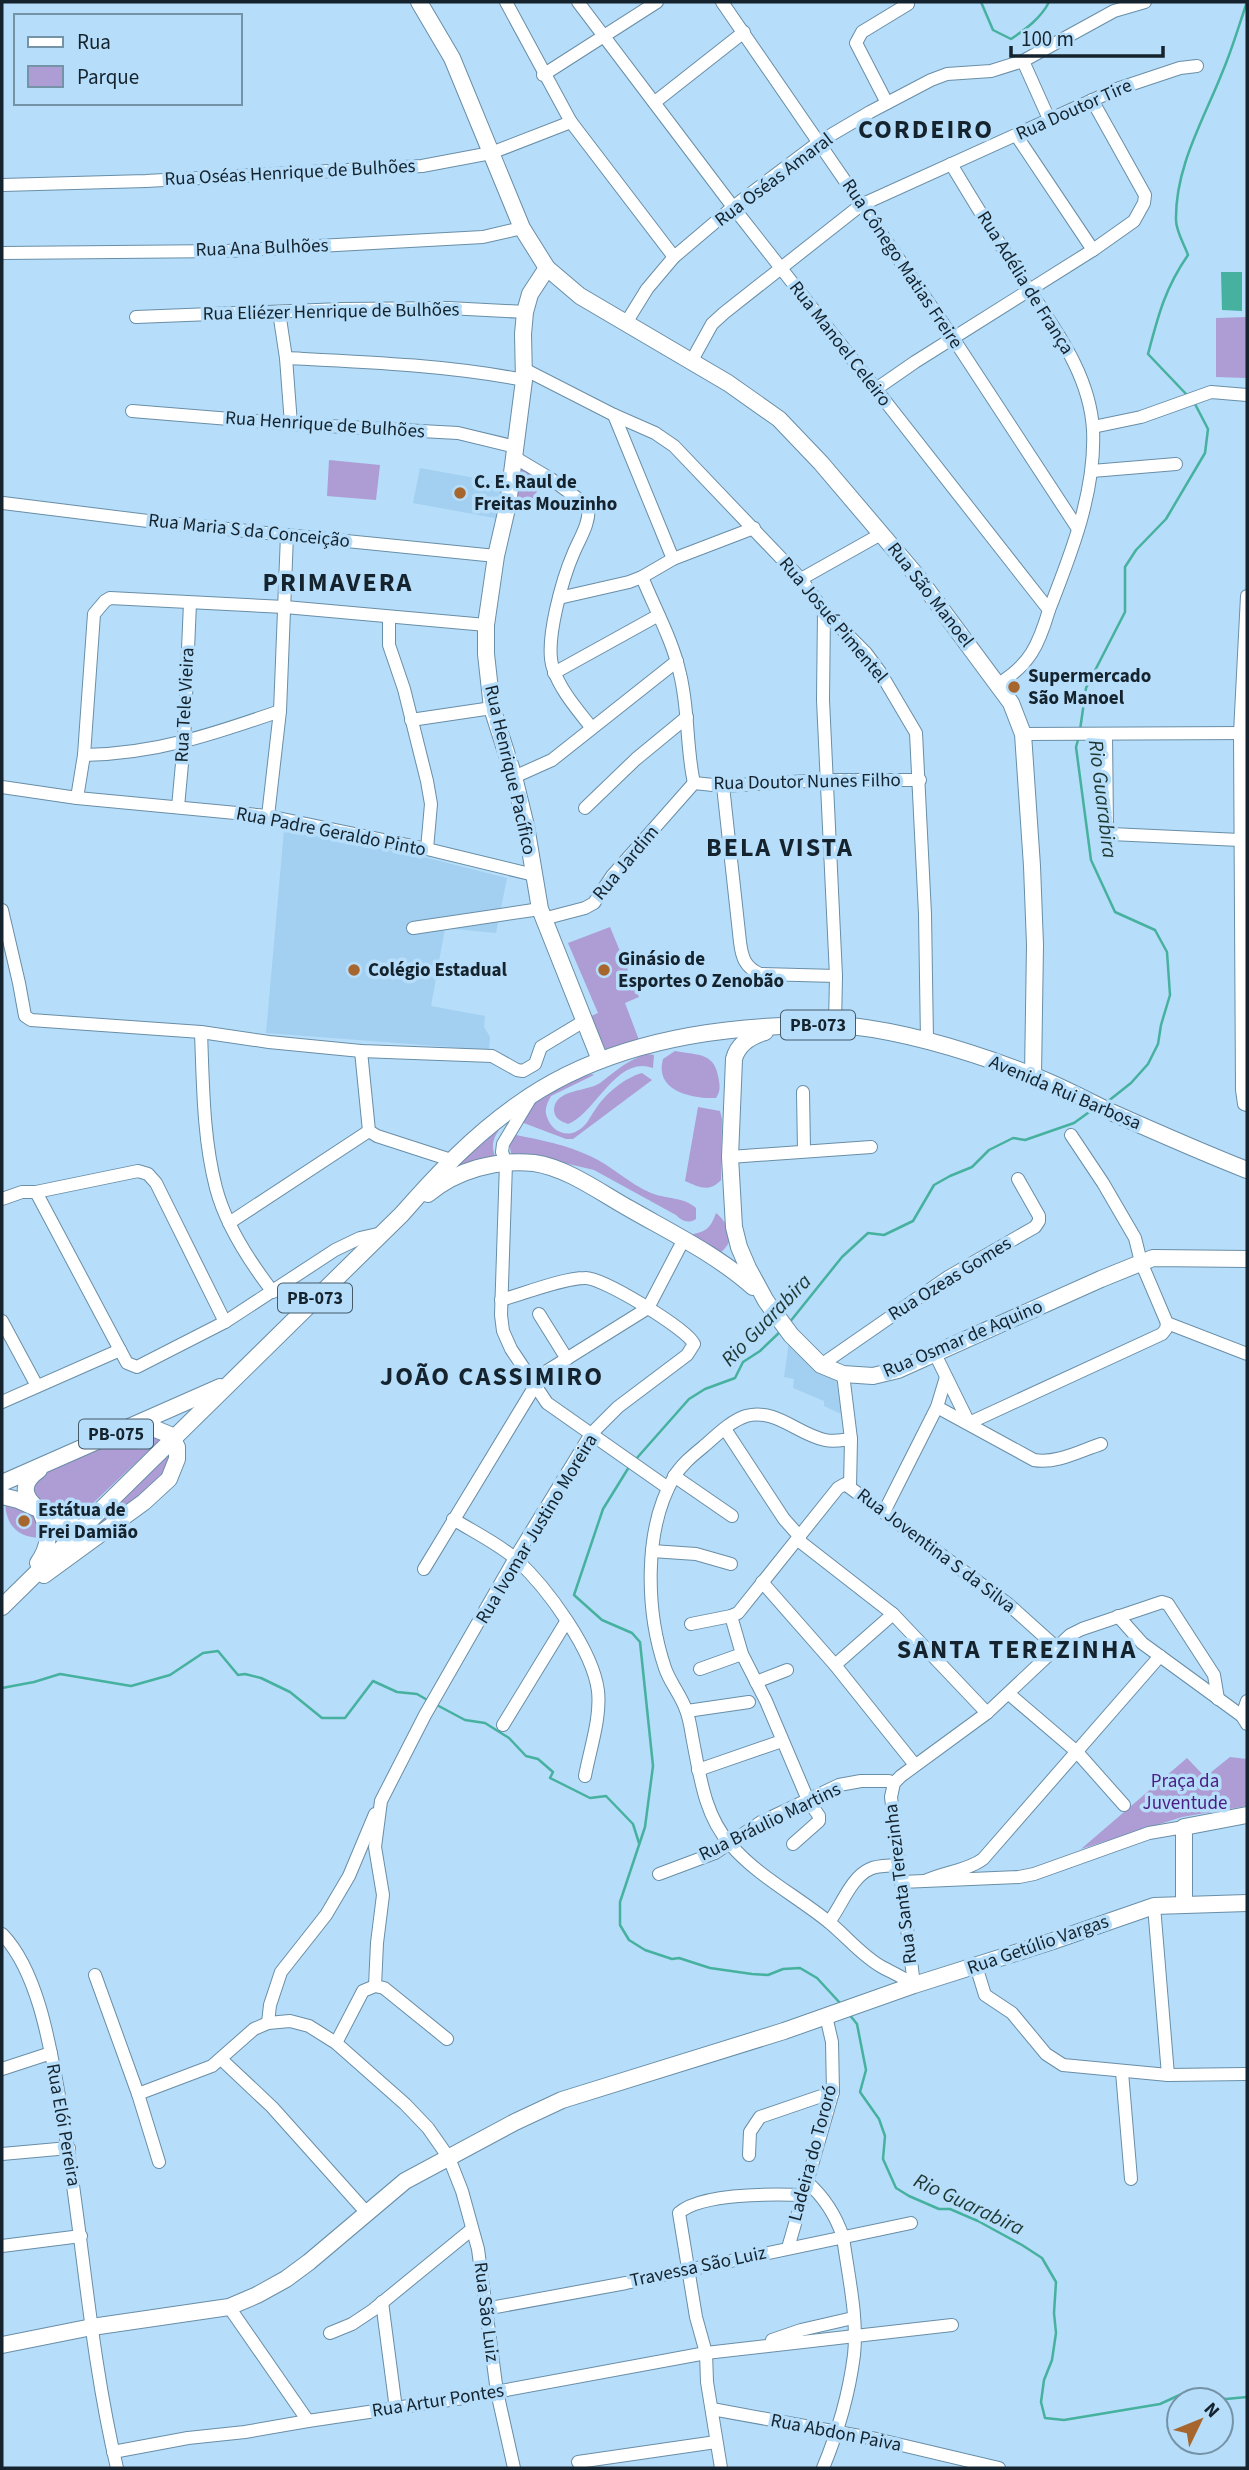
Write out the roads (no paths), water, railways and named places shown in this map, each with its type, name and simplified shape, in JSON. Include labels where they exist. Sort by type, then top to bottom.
[{"type":"main road","name":"Rua São Manoel","points":[[419,2],[452,58],[522,228],[547,268],[580,296],[728,383],[779,419],[821,463],[948,615],[1012,703],[1023,734],[1035,945],[1033,1075]]},
{"type":"main road","name":"Rua Henrique Pacífico","points":[[547,268],[530,294],[525,312],[523,374],[515,452],[486,625],[486,654],[492,708],[526,826],[542,914],[600,1060]]},
{"type":"main road","name":"Avenida Rui Barbosa","points":[[451,1160],[488,1127],[532,1096],[600,1060],[685,1036],[780,1026],[835,1025],[927,1040],[1033,1075],[1247,1170]]},
{"type":"main road","name":"Rua Osmar de Aquino","points":[[780,1026],[750,1038],[736,1052],[730,1157],[734,1227],[748,1268],[771,1307],[791,1335],[821,1365],[843,1374],[861,1377],[885,1374],[1153,1258],[1247,1259]]},
{"type":"main road","name":"PB-073","points":[[2,1607],[402,1214],[451,1160]]},
{"type":"main road","name":"Rua Osmar de Aquino","points":[[506,1163],[534,1163],[582,1182],[720,1261],[743,1278],[771,1307]]},
{"type":"main road","name":"PB-073","points":[[402,1214],[452,1178],[478,1168],[506,1163]]},
{"type":"main road","points":[[720,1261],[739,1247]]},
{"type":"main road","points":[[1141,1262],[1153,1268],[1247,1268]]},
{"type":"main road","name":"PB-075","points":[[2,1483],[229,1383]]},
{"type":"main road","points":[[18,1590],[83,1549],[163,1485],[176,1466],[177,1447],[173,1439],[159,1429],[125,1430]]},
{"type":"main road","points":[[18,1590],[47,1549],[48,1530],[40,1512],[28,1499],[25,1486],[33,1474],[47,1465]]},
{"type":"main road","points":[[2,1496],[18,1500],[60,1523],[81,1528]]},
{"type":"main road","points":[[1184,1903],[1184,1827],[1247,1815]]},
{"type":"main road","name":"Rua Getúlio Vargas","points":[[2,2345],[92,2327],[229,2307],[257,2295],[286,2279],[405,2181],[562,2100],[728,2049],[1154,1906],[1247,1903]]},
{"type":"street","points":[[506,2],[543,75],[571,121],[674,257]]},
{"type":"street","name":"Rua Manoel Celeiro","points":[[578,2],[733,207],[1049,610]]},
{"type":"street","points":[[543,75],[657,2]]},
{"type":"street","name":"Rua Cônego Matias Freire","points":[[722,2],[953,338],[1078,529]]},
{"type":"street","name":"Rua Oséas Amaral","points":[[626,323],[647,289],[674,257],[733,207],[819,142],[887,103],[947,74],[991,71],[1023,61],[1114,11],[1145,2]]},
{"type":"street","points":[[887,103],[856,43],[862,32],[908,4]]},
{"type":"street","points":[[655,102],[744,32]]},
{"type":"street","points":[[1023,61],[1049,120]]},
{"type":"street","name":"Rua Doutor Tire","points":[[691,362],[712,324],[780,267],[861,205],[1092,100],[1149,78],[1180,68],[1197,66]]},
{"type":"street","points":[[876,389],[1134,221],[1144,203],[1145,195],[1092,100]]},
{"type":"street","name":"Rua Oséas Henrique de Bulhões","points":[[2,185],[396,168],[457,161],[491,153],[571,121]]},
{"type":"street","points":[[1017,135],[1093,250]]},
{"type":"street","name":"Rua Adélia de França","points":[[951,164],[1068,349],[1076,366],[1093,427],[1092,471],[1078,529],[1049,610]]},
{"type":"street","name":"Rua Ana Bulhões","points":[[2,253],[240,250],[483,237],[522,228]]},
{"type":"street","name":"Rua Eliézer Henrique de Bulhões","points":[[136,317],[373,309],[525,312]]},
{"type":"street","points":[[279,312],[291,424]]},
{"type":"street","name":"Rua Josué Pimentel","points":[[286,358],[523,374],[655,433],[674,446],[802,579],[824,611],[866,653],[916,733],[920,780],[927,1040]]},
{"type":"street","points":[[1093,427],[1141,417],[1211,392],[1247,395]]},
{"type":"street","name":"Rua Henrique de Bulhões","points":[[132,411],[291,424],[458,433],[515,452],[588,506],[588,518],[559,598]]},
{"type":"street","points":[[614,415],[673,559]]},
{"type":"street","points":[[1092,471],[1176,464]]},
{"type":"street","name":"Rua Maria S da Conceição","points":[[3,503],[148,521],[496,556]]},
{"type":"street","points":[[591,727],[567,696],[551,665],[552,638],[559,598],[593,592],[642,577],[673,559],[754,528]]},
{"type":"street","points":[[802,579],[881,534]]},
{"type":"street","points":[[268,816],[280,711],[287,535]]},
{"type":"street","points":[[642,577],[677,661],[687,717],[694,783]]},
{"type":"street","points":[[1247,596],[1240,841],[1245,958],[1244,1104],[1247,1105]]},
{"type":"street","points":[[77,798],[84,755],[94,614],[110,598],[285,607],[486,625]]},
{"type":"street","name":"Rua Tele Vieira","points":[[178,807],[184,742],[190,603]]},
{"type":"street","points":[[998,684],[1027,661],[1049,610]]},
{"type":"street","points":[[824,611],[825,780],[836,976],[835,1025]]},
{"type":"street","points":[[554,673],[657,616]]},
{"type":"street","points":[[389,617],[389,645],[427,780],[431,804],[427,849]]},
{"type":"street","points":[[514,777],[552,760],[677,661]]},
{"type":"street","points":[[411,720],[492,708]]},
{"type":"street","points":[[84,755],[148,751],[280,711]]},
{"type":"street","points":[[584,808],[636,759],[687,717]]},
{"type":"street","points":[[1023,734],[1244,733]]},
{"type":"street","points":[[1106,734],[1107,829],[1111,834],[1240,841]]},
{"type":"street","name":"Rua Doutor Nunes Filho","points":[[694,783],[723,786],[825,780],[920,780]]},
{"type":"street","name":"Rua Jardim","points":[[413,928],[584,908],[594,902],[612,876],[694,783]]},
{"type":"street","points":[[723,786],[742,957],[749,969],[760,974],[836,976]]},
{"type":"street","name":"Rua Padre Geraldo Pinto","points":[[2,787],[77,798],[268,816],[427,849],[534,875]]},
{"type":"street","points":[[2,910],[27,1019],[201,1032],[361,1051],[492,1056],[523,1071],[533,1068],[541,1046],[584,1021]]},
{"type":"street","points":[[201,1032],[208,1151],[216,1190],[229,1223],[251,1262],[273,1292]]},
{"type":"street","points":[[361,1051],[369,1131]]},
{"type":"street","points":[[803,1092],[804,1150]]},
{"type":"street","points":[[532,1096],[503,1144],[502,1152],[506,1163],[501,1300],[503,1331],[520,1365],[547,1403],[642,1469],[732,1516]]},
{"type":"street","points":[[229,1223],[369,1131]]},
{"type":"street","points":[[369,1131],[451,1160]]},
{"type":"street","points":[[969,1423],[1162,1334],[1166,1329],[1167,1323],[1141,1262],[1135,1238],[1071,1135]]},
{"type":"street","points":[[730,1157],[872,1147]]},
{"type":"street","points":[[2,1199],[22,1192],[37,1192],[138,1171],[148,1174],[156,1183],[225,1322]]},
{"type":"street","name":"Rua Ozeas Gomes","points":[[821,1365],[948,1277],[1035,1227],[1039,1216],[1018,1179]]},
{"type":"street","points":[[37,1192],[127,1363],[136,1367],[225,1322],[335,1250],[360,1238],[382,1233]]},
{"type":"street","points":[[424,1569],[533,1384],[567,1359],[648,1308],[684,1239]]},
{"type":"street","points":[[501,1300],[587,1277],[600,1280],[648,1308]]},
{"type":"street","name":"Rua Ivomar Justino Moreira","points":[[268,2023],[270,2005],[281,1972],[326,1915],[349,1876],[381,1801],[425,1715],[515,1558],[591,1434],[618,1407],[687,1355],[694,1344],[692,1339],[648,1308]]},
{"type":"street","points":[[539,1314],[567,1359]]},
{"type":"street","points":[[2,1321],[37,1386]]},
{"type":"street","points":[[1167,1323],[1247,1354]]},
{"type":"street","points":[[2,1402],[120,1350]]},
{"type":"street","points":[[935,1354],[969,1423]]},
{"type":"street","points":[[691,1624],[731,1616],[743,1607],[838,1488],[848,1486],[851,1439],[843,1374]]},
{"type":"street","points":[[884,1512],[937,1407],[946,1377]]},
{"type":"street","points":[[937,1407],[1034,1460],[1043,1461],[1101,1444]]},
{"type":"street","points":[[851,1439],[834,1442],[822,1440],[792,1424],[760,1415],[746,1416],[725,1429],[695,1453],[671,1482],[662,1505],[652,1551],[651,1593],[658,1641],[669,1678],[687,1711],[707,1805],[730,1844],[777,1884],[829,1922],[867,1957],[914,1985]]},
{"type":"street","points":[[725,1429],[799,1539],[893,1614],[987,1713]]},
{"type":"street","name":"Rua Joventina S da Silva","points":[[848,1486],[1008,1604],[1056,1648]]},
{"type":"street","points":[[453,1519],[515,1558],[566,1622],[589,1659],[598,1693],[596,1721],[584,1776]]},
{"type":"street","points":[[652,1551],[696,1554],[731,1564]]},
{"type":"street","points":[[762,1582],[835,1665],[915,1765]]},
{"type":"street","points":[[894,1783],[987,1713],[1064,1639],[1082,1629],[1162,1602],[1168,1604],[1214,1675],[1218,1699]]},
{"type":"street","points":[[835,1665],[893,1614]]},
{"type":"street","points":[[731,1616],[742,1654],[808,1800],[819,1816],[819,1821],[793,1844]]},
{"type":"street","points":[[1118,1616],[1127,1628],[1160,1656],[1245,1720]]},
{"type":"street","points":[[503,1725],[566,1622]]},
{"type":"street","points":[[700,1669],[742,1654]]},
{"type":"street","points":[[925,1881],[938,1874],[976,1864],[983,1859],[1160,1656]]},
{"type":"street","points":[[756,1682],[787,1671]]},
{"type":"street","points":[[1009,1694],[1077,1752],[1124,1805]]},
{"type":"street","points":[[1245,1720],[1247,1701]]},
{"type":"street","points":[[687,1711],[749,1702]]},
{"type":"street","points":[[698,1770],[782,1741]]},
{"type":"street","name":"Rua Bráulio Martins","points":[[659,1874],[715,1853],[761,1822],[839,1785],[861,1781],[894,1783]]},
{"type":"street","name":"Rua Santa Terezinha","points":[[894,1783],[891,1797],[914,1985]]},
{"type":"street","points":[[375,1986],[383,1895],[375,1847],[381,1801]]},
{"type":"street","points":[[901,1882],[1034,1874],[1149,1833],[1184,1827]]},
{"type":"street","points":[[829,1922],[846,1894],[865,1872],[898,1865]]},
{"type":"street","points":[[1154,1906],[1168,2075]]},
{"type":"street","name":"Rua Elói Pereira","points":[[2,1934],[14,1947],[24,1965],[51,2053],[69,2148],[92,2327],[117,2468]]},
{"type":"street","points":[[976,1966],[985,1995],[1012,2013],[1037,2045],[1054,2061],[1079,2068],[1122,2072],[1168,2075],[1247,2074]]},
{"type":"street","points":[[95,1975],[138,2094],[159,2162]]},
{"type":"street","points":[[336,2043],[363,1991],[375,1986],[384,1988],[447,2039]]},
{"type":"street","name":"Ladeira do Tororó","points":[[788,2248],[833,2092],[830,2015]]},
{"type":"street","name":"Rua São Luiz","points":[[268,2023],[290,2021],[309,2026],[336,2043],[428,2127],[449,2158],[462,2191],[478,2249],[497,2392],[514,2468]]},
{"type":"street","points":[[138,2094],[197,2073],[221,2059],[254,2029],[268,2023]]},
{"type":"street","points":[[2,2069],[51,2053]]},
{"type":"street","points":[[221,2059],[272,2106],[366,2213]]},
{"type":"street","points":[[1122,2072],[1131,2179]]},
{"type":"street","points":[[749,2155],[750,2132],[760,2117],[833,2092]]},
{"type":"street","points":[[2,2154],[69,2148]]},
{"type":"street","points":[[807,2182],[825,2202],[843,2237],[854,2335],[854,2353],[838,2432],[823,2468]]},
{"type":"street","points":[[721,2468],[707,2382],[706,2353],[679,2213],[720,2199],[757,2194],[803,2195]]},
{"type":"street","name":"Travessa São Luiz","points":[[485,2309],[911,2223]]},
{"type":"street","points":[[330,2333],[352,2324],[471,2230]]},
{"type":"street","points":[[2,2246],[81,2236]]},
{"type":"street","points":[[382,2302],[396,2409]]},
{"type":"street","points":[[229,2307],[308,2421]]},
{"type":"street","name":"Rua Artur Pontes","points":[[763,2345],[801,2330],[853,2318]]},
{"type":"street","name":"Rua Artur Pontes","points":[[113,2452],[188,2438],[396,2409],[706,2353],[952,2325]]},
{"type":"street","name":"Rua Abdon Paiva","points":[[712,2409],[838,2432],[999,2468]]},
{"type":"street","points":[[578,2462],[615,2462],[716,2442]]},
{"type":"waterway","name":"Rio Guarabira","points":[[981,2],[993,30],[1011,39],[1028,27],[1049,2]]},
{"type":"waterway","name":"Rio Guarabira","points":[[1188,396],[1148,354],[1168,291],[1188,255],[1176,220],[1185,162],[1226,64],[1247,2]]},
{"type":"waterway","name":"Rio Guarabira","points":[[1080,730],[1086,688],[1125,612],[1125,567],[1136,550],[1166,519],[1205,453],[1208,429],[1195,404]]},
{"type":"waterway","name":"Rio Guarabira","points":[[1078,740],[1076,747],[1091,860],[1115,912],[1155,930],[1167,952],[1170,995],[1158,1044],[1148,1064],[1131,1083],[1107,1102]]},
{"type":"waterway","name":"Rio Guarabira","points":[[789,1323],[842,1257],[868,1233],[884,1235],[913,1221],[934,1185],[972,1167],[989,1150],[1013,1138],[1025,1140],[1074,1123],[1092,1110]]},
{"type":"waterway","name":"Rio Guarabira","points":[[636,1459],[689,1399],[705,1389],[735,1378],[743,1362],[760,1351],[782,1330]]},
{"type":"waterway","name":"Rio Guarabira","points":[[629,1467],[603,1509],[574,1595],[602,1620],[632,1633],[640,1642],[653,1766],[645,1827],[620,1902],[620,1925],[629,1940],[645,1950],[672,1959],[679,1958],[710,1968],[752,1974],[768,1975],[783,1969],[800,1968],[817,1978],[840,2003]]},
{"type":"waterway","points":[[2,1688],[60,1674],[131,1686],[170,1675],[203,1653],[218,1651],[238,1675],[261,1678],[290,1692],[322,1718],[345,1718],[373,1681],[397,1692],[417,1694],[429,1701]]},
{"type":"waterway","points":[[435,1704],[465,1720],[485,1723],[509,1738],[526,1756],[538,1759],[553,1772],[550,1778],[590,1798],[606,1796],[633,1824],[639,1843]]},
{"type":"waterway","name":"Rio Guarabira","points":[[849,2014],[857,2024],[866,2070],[860,2092],[879,2119],[885,2136],[883,2159],[896,2188],[939,2209],[950,2209],[978,2221],[1022,2245],[1042,2258],[1056,2282],[1056,2333],[1041,2402],[1045,2418],[1064,2420],[1160,2404],[1184,2393],[1226,2399],[1247,2397]]},
{"type":"place","name":"C. E. Raul de Freitas Mouzinho","points":[[460,493]]},
{"type":"place","name":"Supermercado São Manoel","points":[[1014,687]]},
{"type":"place","name":"Colégio Estadual","points":[[354,970]]},
{"type":"place","name":"Ginásio de Esportes O Zenobão","points":[[604,970]]},
{"type":"place","name":"Estátua de Frei Damião","points":[[24,1521]]},
{"type":"district","name":"CORDEIRO","points":[[926,129]]},
{"type":"district","name":"PRIMAVERA","points":[[338,582]]},
{"type":"district","name":"BELA VISTA","points":[[780,847]]},
{"type":"district","name":"JOÃO CASSIMIRO","points":[[492,1376]]},
{"type":"district","name":"SANTA TEREZINHA","points":[[1017,1649]]},
{"type":"park label","name":"Praça da Juventude","points":[[1185,1792]]}]
